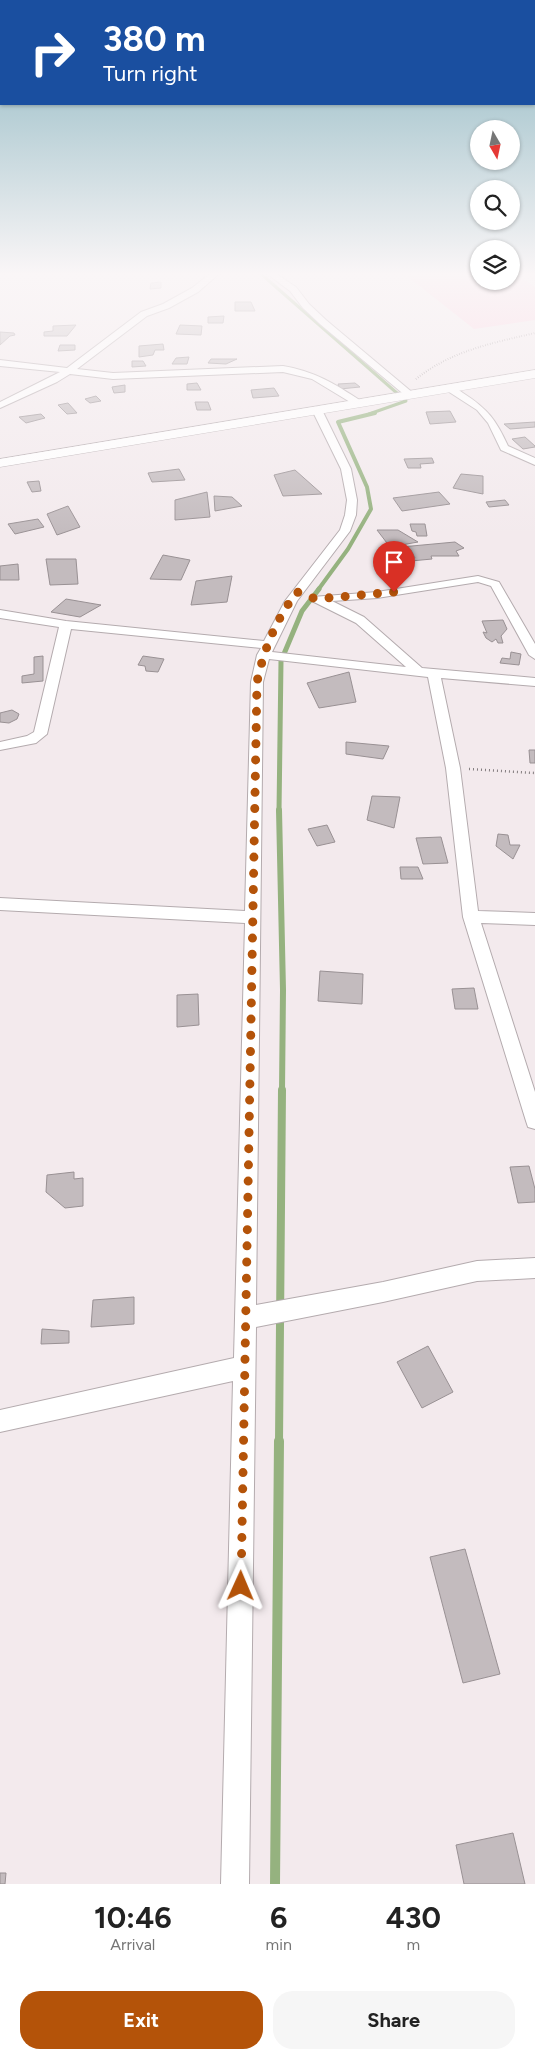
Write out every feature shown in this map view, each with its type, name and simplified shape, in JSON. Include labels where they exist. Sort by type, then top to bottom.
[{"type":"main road","points":[[0,463],[358,403],[407,392],[449,388],[535,374]]},
{"type":"street","points":[[0,404],[67,372],[83,361]]},
{"type":"street","points":[[370,361],[407,392]]},
{"type":"street","points":[[0,363],[113,376],[283,369],[308,372],[319,377],[358,403]]},
{"type":"street","points":[[449,388],[480,408],[492,422],[504,448],[535,462]]},
{"type":"street","points":[[235,1884],[257,682],[265,650],[274,628],[297,592],[345,531],[351,519],[353,504],[351,486],[344,466],[317,410]]},
{"type":"street","points":[[316,599],[377,595],[478,578],[487,580],[495,584],[535,655]]},
{"type":"street","points":[[297,592],[360,620],[419,672]]},
{"type":"street","points":[[0,614],[66,625],[419,672],[535,682]]},
{"type":"street","points":[[0,746],[31,740],[40,734],[66,625]]},
{"type":"street","points":[[434,673],[453,768],[472,917],[535,1121]]},
{"type":"street","points":[[0,904],[253,917]]},
{"type":"street","points":[[472,917],[535,919]]},
{"type":"street","points":[[246,1318],[383,1292],[477,1271],[535,1268]]},
{"type":"street","points":[[0,1421],[245,1367]]},
{"type":"path","points":[[407,392],[428,368],[443,361]]},
{"type":"path","points":[[453,768],[535,773]]},
{"type":"building","points":[[132,361],[143,361],[146,366],[132,367]]},
{"type":"building","points":[[174,361],[188,361],[187,364],[172,364]]},
{"type":"building","points":[[210,361],[233,361],[226,364],[208,363]]},
{"type":"building","points":[[197,383],[201,390],[187,390],[187,384]]},
{"type":"building","points":[[355,383],[360,387],[340,389],[338,384]]},
{"type":"building","points":[[125,385],[125,392],[114,393],[112,387]]},
{"type":"building","points":[[274,388],[279,396],[253,398],[251,390]]},
{"type":"building","points":[[96,396],[101,401],[90,403],[85,399]]},
{"type":"building","points":[[195,402],[208,402],[211,410],[197,410]]},
{"type":"building","points":[[68,403],[77,413],[67,414],[58,405]]},
{"type":"building","points":[[450,411],[456,422],[430,424],[426,412]]},
{"type":"building","points":[[41,414],[45,418],[26,423],[19,417]]},
{"type":"building","points":[[535,422],[535,427],[510,429],[504,424]]},
{"type":"building","points":[[525,437],[535,447],[523,449],[512,439]]},
{"type":"building","points":[[432,458],[434,463],[420,464],[421,468],[408,468],[404,459]]},
{"type":"building","points":[[179,469],[185,480],[152,482],[148,473]]},
{"type":"building","points":[[295,470],[322,494],[283,496],[274,475]]},
{"type":"building","points":[[461,474],[483,476],[483,494],[453,488]]},
{"type":"building","points":[[39,481],[41,491],[32,492],[27,482]]},
{"type":"building","points":[[207,492],[210,517],[175,520],[175,500]]},
{"type":"building","points":[[439,492],[450,504],[402,511],[393,498]]},
{"type":"building","points":[[214,496],[232,497],[242,506],[215,511]]},
{"type":"building","points":[[505,500],[509,505],[489,507],[486,502]]},
{"type":"building","points":[[68,506],[80,527],[57,535],[47,514]]},
{"type":"building","points":[[38,519],[44,527],[15,534],[8,524]]},
{"type":"building","points":[[410,524],[425,524],[427,536],[417,536],[416,532],[412,531]]},
{"type":"building","points":[[377,530],[398,530],[418,542],[390,547]]},
{"type":"building","points":[[455,542],[464,548],[456,551],[459,556],[431,556],[432,559],[411,561],[409,559],[415,558],[411,550],[403,551],[401,547]]},
{"type":"building","points":[[163,555],[190,560],[181,580],[150,579]]},
{"type":"building","points":[[46,559],[76,559],[78,584],[50,585]]},
{"type":"building","points":[[18,564],[19,580],[0,580],[0,566]]},
{"type":"building","points":[[232,576],[227,602],[191,605],[196,581]]},
{"type":"building","points":[[66,599],[101,605],[80,617],[51,612]]},
{"type":"building","points":[[503,620],[507,629],[501,636],[503,643],[498,643],[496,639],[492,642],[486,638],[483,632],[487,633],[482,621]]},
{"type":"building","points":[[511,652],[521,654],[519,665],[500,663],[502,658],[510,659]]},
{"type":"building","points":[[43,656],[43,681],[22,683],[22,676],[34,674],[34,657]]},
{"type":"building","points":[[143,656],[164,659],[158,672],[146,671],[145,666],[138,665]]},
{"type":"building","points":[[349,672],[356,702],[319,708],[307,683]]},
{"type":"building","points":[[12,710],[19,714],[17,719],[9,723],[0,722],[0,713]]},
{"type":"building","points":[[346,742],[389,746],[383,759],[346,754]]},
{"type":"building","points":[[529,750],[535,750],[535,763],[530,763]]},
{"type":"building","points":[[372,796],[400,797],[394,828],[367,820]]},
{"type":"building","points":[[327,825],[335,842],[317,846],[308,829]]},
{"type":"building","points":[[498,834],[508,835],[510,845],[520,845],[513,859],[496,846]]},
{"type":"building","points":[[441,837],[448,863],[423,864],[416,838]]},
{"type":"building","points":[[400,867],[418,867],[423,879],[401,879]]},
{"type":"building","points":[[320,971],[363,974],[362,1004],[318,1001]]},
{"type":"building","points":[[474,988],[478,1009],[455,1009],[452,989]]},
{"type":"building","points":[[198,994],[199,1025],[177,1027],[177,995]]},
{"type":"building","points":[[529,1166],[535,1189],[535,1202],[518,1203],[510,1167]]},
{"type":"building","points":[[74,1172],[74,1179],[83,1178],[83,1206],[65,1208],[46,1192],[47,1175]]},
{"type":"building","points":[[134,1297],[134,1324],[91,1327],[93,1300]]},
{"type":"building","points":[[42,1329],[69,1331],[69,1343],[41,1344]]},
{"type":"building","points":[[428,1346],[453,1392],[422,1408],[397,1362]]},
{"type":"building","points":[[465,1549],[500,1674],[463,1683],[430,1557]]},
{"type":"building","points":[[513,1833],[525,1884],[464,1884],[456,1845]]},
{"type":"building","points":[[0,1873],[6,1873],[5,1884],[0,1884]]},
{"type":"waterway","points":[[360,361],[406,401],[369,414]]},
{"type":"waterway","points":[[318,590],[348,549],[371,509],[367,487],[338,422],[375,413]]},
{"type":"waterway","points":[[279,811],[281,661],[302,611],[319,589]]},
{"type":"waterway","points":[[279,811],[283,990],[282,1091]]},
{"type":"waterway","points":[[279,1442],[282,1090]]},
{"type":"waterway","points":[[275,1884],[279,1441]]},
{"type":"route","points":[[241,1586],[257,682],[263,655],[274,628],[297,592],[316,599],[394,592]]}]
